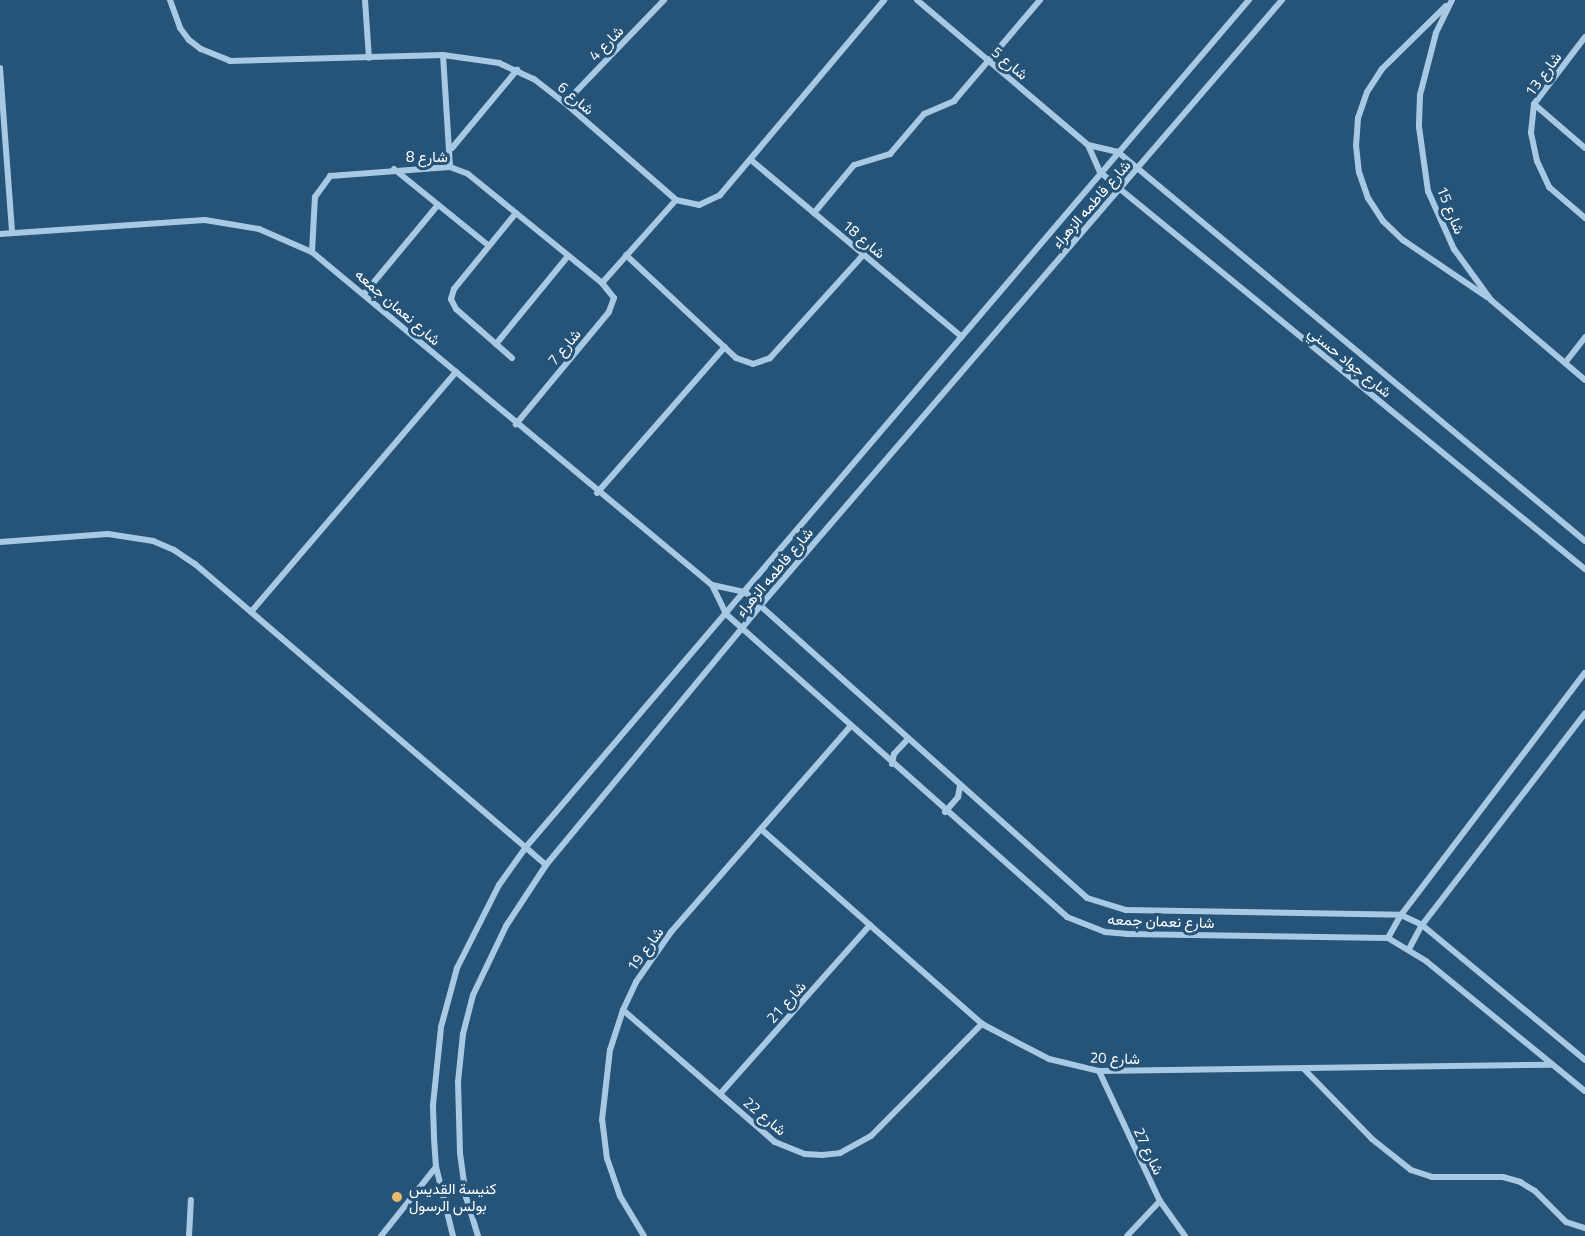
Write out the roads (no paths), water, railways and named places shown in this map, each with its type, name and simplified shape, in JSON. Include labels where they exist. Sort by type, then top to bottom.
[{"type":"street","name":"شارع 6","points":[[170,0],[177,21],[189,40],[215,57],[242,62],[443,55],[481,58],[517,70],[565,103],[676,200]]},
{"type":"street","points":[[365,0],[369,58]]},
{"type":"street","name":"شارع 4","points":[[565,103],[664,0]]},
{"type":"street","points":[[602,283],[676,200],[699,205],[710,202],[752,160],[884,0]]},
{"type":"street","name":"شارع 5","points":[[917,0],[1088,145],[1100,172]]},
{"type":"street","points":[[814,213],[854,165],[890,154],[924,114],[954,101],[1040,0]]},
{"type":"street","name":"شارع فاطمه الزهراء","points":[[453,1236],[436,1167],[435,1071],[449,995],[476,926],[526,847],[1249,0]]},
{"type":"street","name":"شارع فاطمه الزهراء","points":[[478,1236],[466,1197],[460,1153],[458,1082],[463,1034],[488,960],[546,865],[760,606],[1282,0]]},
{"type":"street","points":[[1450,2],[1382,69],[1367,92],[1357,127],[1359,172],[1368,198],[1383,221],[1403,240],[1491,300]]},
{"type":"street","name":"شارع 15","points":[[1450,2],[1426,63],[1419,127],[1422,159],[1439,221],[1454,249],[1491,300],[1585,380]]},
{"type":"street","name":"شارع 13","points":[[1585,38],[1534,104],[1531,133],[1536,161],[1549,187],[1585,218]]},
{"type":"street","points":[[443,55],[452,148],[450,167]]},
{"type":"street","points":[[0,68],[12,233]]},
{"type":"street","points":[[452,148],[517,70]]},
{"type":"street","points":[[1534,104],[1585,148]]},
{"type":"street","name":"شارع 5","points":[[1088,145],[1118,152]]},
{"type":"street","name":"شارع جواد حسني","points":[[1118,152],[1585,541]]},
{"type":"street","name":"شارع 18","points":[[752,160],[962,337]]},
{"type":"street","name":"شارع 8","points":[[312,252],[315,197],[323,182],[338,173],[450,167],[468,174],[602,283]]},
{"type":"street","points":[[394,169],[489,246]]},
{"type":"street","name":"شارع جواد حسني","points":[[1100,172],[1585,569]]},
{"type":"street","points":[[364,294],[438,205]]},
{"type":"street","points":[[512,358],[456,309],[451,300],[454,289],[516,213]]},
{"type":"street","name":"شارع نعمان جمعه","points":[[0,234],[205,220],[259,229],[312,252],[597,493],[712,585],[726,614],[945,812],[1050,905],[1067,917],[1105,932],[1388,938],[1409,949],[1585,1091]]},
{"type":"street","points":[[626,255],[725,347],[744,363],[753,364],[770,358],[864,255]]},
{"type":"street","points":[[496,344],[568,256]]},
{"type":"street","name":"شارع 7","points":[[516,424],[609,312],[614,298],[602,283]]},
{"type":"street","points":[[1565,363],[1585,337]]},
{"type":"street","points":[[597,493],[725,347]]},
{"type":"street","points":[[251,612],[456,372]]},
{"type":"street","points":[[0,542],[108,534],[153,540],[195,564],[546,865]]},
{"type":"street","name":"شارع نعمان جمعه","points":[[712,585],[745,592],[1070,886],[1106,907],[1401,915],[1422,925],[1585,1060]]},
{"type":"street","points":[[1388,938],[1401,915],[1585,673]]},
{"type":"street","points":[[1409,949],[1422,925],[1585,713]]},
{"type":"street","name":"شارع 19","points":[[644,1236],[620,1196],[607,1159],[602,1120],[610,1050],[623,1010],[652,956],[850,727]]},
{"type":"street","points":[[892,764],[894,754],[908,739]]},
{"type":"street","points":[[945,812],[958,797],[960,786]]},
{"type":"street","name":"شارع 20","points":[[761,829],[982,1024],[1041,1056],[1099,1071],[1552,1065]]},
{"type":"street","name":"شارع 21","points":[[720,1094],[870,925]]},
{"type":"street","name":"شارع 22","points":[[623,1010],[788,1150],[805,1154],[840,1153],[871,1136],[982,1024]]},
{"type":"street","points":[[1304,1069],[1372,1139],[1412,1170],[1432,1177],[1503,1177],[1520,1182],[1535,1191],[1566,1222],[1585,1227]]},
{"type":"street","name":"شارع 27","points":[[1099,1071],[1160,1201],[1185,1236]]},
{"type":"street","points":[[381,1236],[436,1167]]},
{"type":"street","points":[[189,1236],[191,1200]]},
{"type":"street","points":[[1127,1236],[1160,1201]]},
{"type":"place","name":"كنيسة القديس بولس الرسول","points":[[397,1197]]}]
